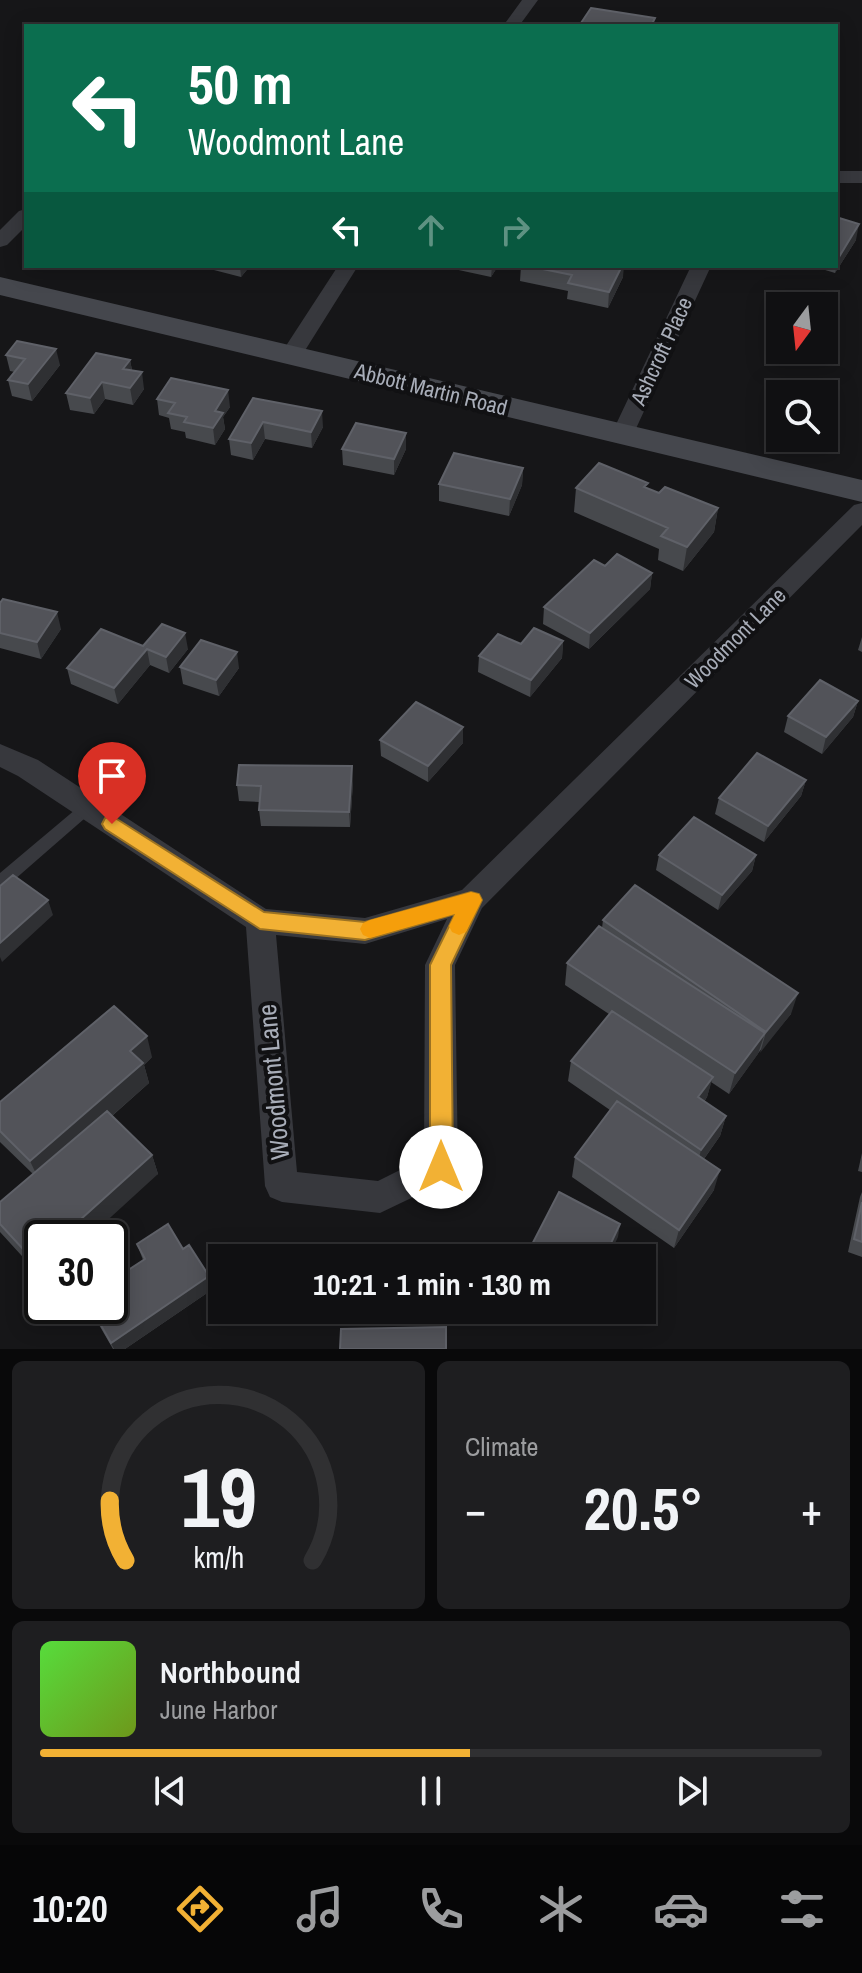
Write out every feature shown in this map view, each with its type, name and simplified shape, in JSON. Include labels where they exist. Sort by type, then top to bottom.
[{"type":"main road","name":"Abbott Martin Road","points":[[0,286],[862,491]]},
{"type":"street","points":[[512,24],[530,0]]},
{"type":"street","points":[[838,177],[862,177]]},
{"type":"street","points":[[0,241],[24,217]]},
{"type":"street","points":[[291,355],[347,268]]},
{"type":"street","name":"Ashcroft Place","points":[[622,435],[700,268]]},
{"type":"street","name":"Woodmont Lane","points":[[260,921],[282,1186],[380,1197],[441,1167],[440,965],[471,900],[862,511]]},
{"type":"street","name":"Woodmont Lane","points":[[0,755],[28,768],[260,921],[365,931],[471,900]]},
{"type":"lane","points":[[0,882],[87,808]]},
{"type":"building","points":[[591,8],[655,18],[652,24],[580,24]]},
{"type":"building","points":[[838,218],[859,224],[838,257]]},
{"type":"building","points":[[538,268],[621,268],[609,292],[568,283],[572,275]]},
{"type":"building","points":[[17,341],[56,349],[28,384],[8,380],[25,359],[6,355]]},
{"type":"building","points":[[96,353],[130,360],[123,369],[142,372],[130,388],[102,382],[90,398],[66,393]]},
{"type":"building","points":[[171,378],[228,390],[215,411],[223,413],[213,428],[184,422],[187,417],[168,413],[175,403],[157,399]]},
{"type":"building","points":[[253,398],[322,411],[311,432],[263,422],[251,443],[229,439]]},
{"type":"building","points":[[356,423],[406,433],[394,459],[342,449]]},
{"type":"building","points":[[454,453],[523,468],[510,499],[439,484]]},
{"type":"building","points":[[599,463],[648,483],[644,487],[659,493],[665,487],[718,508],[687,547],[661,536],[668,528],[576,488]]},
{"type":"building","points":[[617,554],[652,573],[590,633],[544,607],[594,560],[605,566]]},
{"type":"building","points":[[3,599],[57,612],[37,642],[0,633],[0,603]]},
{"type":"building","points":[[162,624],[185,633],[166,657],[147,649],[114,688],[67,668],[101,629],[143,646]]},
{"type":"building","points":[[534,628],[563,641],[531,680],[479,656],[498,634],[521,644]]},
{"type":"building","points":[[201,640],[237,652],[216,680],[180,667]]},
{"type":"building","points":[[820,680],[858,701],[826,737],[788,716]]},
{"type":"building","points":[[416,702],[463,727],[428,766],[380,740]]},
{"type":"building","points":[[757,753],[806,780],[768,826],[719,798]]},
{"type":"building","points":[[239,765],[352,766],[349,812],[259,810],[261,786],[237,785]]},
{"type":"building","points":[[694,817],[756,855],[722,895],[659,855]]},
{"type":"building","points":[[13,875],[48,900],[0,943],[0,886]]},
{"type":"building","points":[[635,885],[798,993],[766,1032],[603,920]]},
{"type":"building","points":[[599,926],[765,1033],[735,1073],[567,963]]},
{"type":"building","points":[[114,1006],[147,1036],[130,1051],[143,1063],[30,1161],[0,1131],[0,1102]]},
{"type":"building","points":[[612,1011],[713,1077],[698,1097],[726,1116],[701,1150],[571,1061]]},
{"type":"building","points":[[617,1101],[720,1170],[679,1230],[575,1157]]},
{"type":"building","points":[[107,1111],[152,1155],[80,1220],[24,1220],[24,1250],[0,1224],[0,1202]]},
{"type":"building","points":[[559,1192],[620,1224],[611,1244],[532,1244]]},
{"type":"building","points":[[862,1202],[862,1242],[854,1239]]},
{"type":"building","points":[[168,1224],[183,1249],[189,1245],[208,1277],[111,1343],[100,1324],[128,1324],[128,1270],[145,1259],[137,1244]]},
{"type":"building","points":[[446,1327],[446,1349],[340,1349],[341,1329]]},
{"type":"slow traffic","points":[[370,929],[471,900],[459,926]]},
{"type":"route","points":[[112,824],[260,921],[365,931],[471,900],[440,965],[441,1167]]}]
